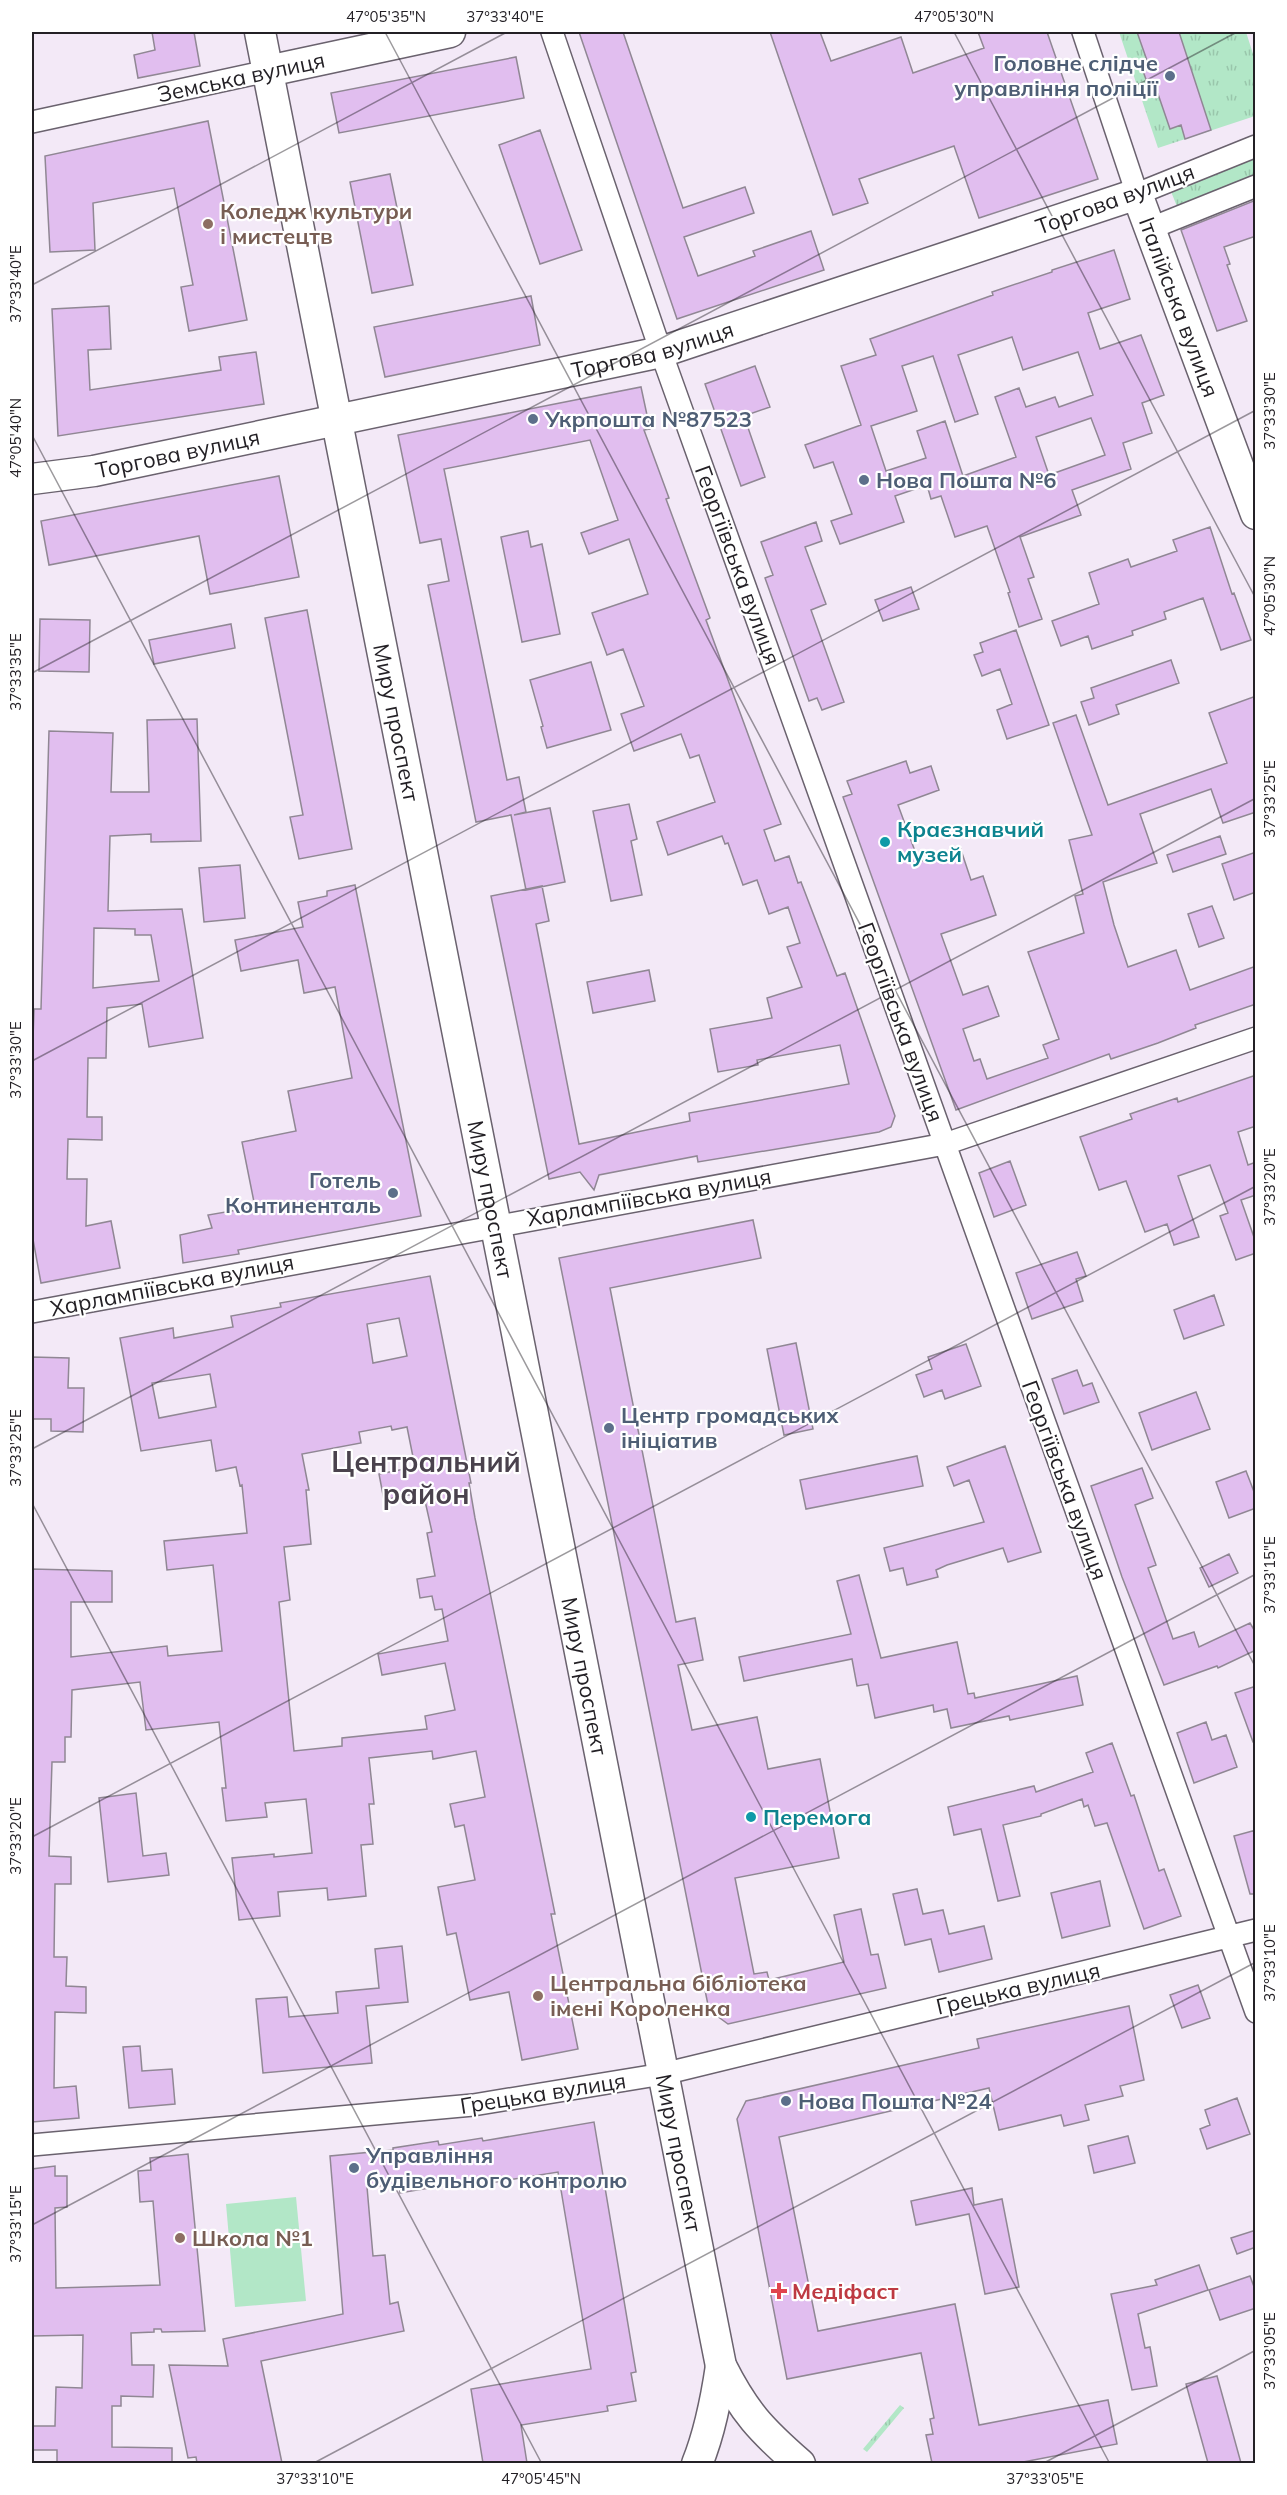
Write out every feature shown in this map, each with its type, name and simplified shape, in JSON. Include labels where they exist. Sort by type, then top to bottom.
[{"type":"main road","name":"Миру проспект","points":[[260,32],[721,2366],[737,2398],[751,2417],[800,2463]]},
{"type":"main road","name":"Земська вулиця","points":[[268,71],[450,32]]},
{"type":"main road","name":"Торгова вулиця","points":[[32,479],[94,471],[661,352],[1137,194]]},
{"type":"main road","name":"Італійська вулиця","points":[[1137,194],[1256,514]]},
{"type":"main road","name":"Миру проспект","points":[[697,2463],[716,2404],[721,2366]]},
{"type":"street","name":"Георгіївська вулиця","points":[[552,32],[661,352],[1256,2012]]},
{"type":"street","name":"Італійська вулиця","points":[[1083,32],[1137,194]]},
{"type":"street","name":"Земська вулиця","points":[[32,122],[268,71]]},
{"type":"street","name":"Торгова вулиця","points":[[1137,194],[1256,146]]},
{"type":"street","name":"Торгова вулиця","points":[[1149,229],[1256,186]]},
{"type":"street","name":"Харлампіївська вулиця","points":[[32,1312],[945,1144],[1256,1038]]},
{"type":"street","name":"Грецька вулиця","points":[[32,2145],[473,2105],[663,2074],[1256,1930]]},
{"type":"green space","points":[[1119,32],[1246,32],[1255,60],[1255,116],[1158,148]]},
{"type":"green space","points":[[1255,155],[1255,178],[1178,209],[1170,189]]},
{"type":"green space","points":[[296,2197],[306,2301],[235,2307],[226,2204]]},
{"type":"green space","points":[[900,2405],[904,2408],[867,2452],[863,2449]]},
{"type":"building","points":[[152,32],[194,32],[200,66],[138,78],[134,55],[155,50]]},
{"type":"building","points":[[579,32],[623,32],[683,208],[745,187],[754,213],[684,237],[698,276],[755,256],[753,251],[811,231],[824,270],[677,319]]},
{"type":"building","points":[[770,32],[820,32],[831,61],[901,37],[913,73],[984,48],[978,32],[1047,32],[1098,179],[979,218],[954,146],[859,179],[868,203],[833,215]]},
{"type":"building","points":[[1137,32],[1179,32],[1211,130],[1185,139],[1181,125],[1170,129],[1158,94],[1152,96],[1143,71],[1150,69]]},
{"type":"building","points":[[516,57],[524,98],[339,133],[331,93]]},
{"type":"building","points":[[208,121],[247,320],[189,331],[181,287],[193,285],[174,188],[93,203],[95,250],[50,252],[45,156]]},
{"type":"building","points":[[540,130],[582,250],[540,264],[499,145]]},
{"type":"building","points":[[390,174],[413,285],[372,293],[350,182]]},
{"type":"building","points":[[1256,200],[1256,236],[1224,247],[1230,264],[1227,265],[1247,321],[1217,331],[1181,230]]},
{"type":"building","points":[[1114,250],[1130,299],[1088,313],[1100,349],[1141,335],[1164,395],[1142,403],[1152,433],[1123,443],[1131,469],[1072,490],[1081,515],[1020,537],[1034,577],[1028,579],[1042,619],[1019,627],[1008,593],[1010,592],[987,526],[955,537],[941,496],[931,499],[927,485],[895,496],[904,522],[840,544],[831,521],[852,514],[833,462],[814,468],[805,445],[861,425],[841,366],[876,355],[870,339],[993,295],[992,292],[1052,272],[1052,270]],"holes":[[[1012,337],[1023,370],[1078,352],[1093,395],[1059,407],[1055,397],[1026,407],[1019,388],[995,397],[1016,457],[963,476],[945,421],[917,431],[926,458],[886,471],[871,426],[917,411],[902,366],[933,356],[955,422],[978,414],[958,355]],[[1091,418],[1105,455],[1049,475],[1036,437]]]},
{"type":"building","points":[[531,296],[540,345],[385,377],[374,327]]},
{"type":"building","points":[[109,306],[111,349],[88,350],[90,390],[221,370],[219,357],[256,352],[264,404],[58,436],[52,309]]},
{"type":"building","points":[[755,366],[770,407],[744,416],[765,477],[741,486],[705,384]]},
{"type":"building","points":[[641,387],[650,429],[644,430],[669,498],[666,499],[710,618],[706,620],[781,824],[764,830],[775,861],[789,856],[837,976],[845,973],[895,1116],[891,1127],[879,1132],[698,1162],[697,1156],[599,1175],[594,1190],[580,1172],[549,1179],[491,896],[526,889],[511,815],[476,822],[428,585],[449,581],[441,539],[420,543],[398,435]],"holes":[[[590,440],[618,520],[581,533],[589,554],[629,539],[648,594],[592,613],[607,655],[623,649],[644,706],[621,714],[634,751],[681,734],[690,758],[699,755],[715,802],[657,822],[668,855],[722,836],[725,844],[728,843],[743,885],[757,880],[769,914],[788,907],[800,943],[787,947],[802,987],[767,998],[772,1018],[710,1029],[718,1072],[758,1065],[757,1060],[840,1045],[849,1084],[689,1113],[690,1121],[579,1144],[536,924],[549,921],[542,887],[565,882],[550,808],[514,815],[526,812],[519,777],[507,780],[444,469]]]},
{"type":"building","points":[[279,476],[299,577],[210,594],[199,536],[49,565],[41,521]]},
{"type":"building","points":[[816,522],[822,541],[805,547],[826,604],[811,610],[844,702],[822,710],[817,698],[809,701],[765,578],[773,575],[761,542]]},
{"type":"building","points":[[1210,527],[1232,594],[1234,593],[1251,640],[1221,650],[1203,598],[1164,612],[1166,619],[1132,631],[1133,635],[1092,649],[1088,636],[1061,646],[1052,621],[1099,604],[1089,573],[1128,559],[1131,567],[1177,551],[1173,540]]},
{"type":"building","points":[[528,531],[531,547],[542,544],[560,634],[522,642],[501,537]]},
{"type":"building","points":[[911,587],[919,609],[883,621],[875,600]]},
{"type":"building","points":[[307,610],[352,849],[299,859],[290,817],[303,815],[265,618]]},
{"type":"building","points":[[40,619],[90,620],[89,672],[39,671]]},
{"type":"building","points":[[231,624],[235,648],[154,664],[149,640]]},
{"type":"building","points":[[1016,630],[1049,725],[1007,739],[997,710],[1012,704],[1000,669],[982,676],[974,655],[983,652],[980,643]]},
{"type":"building","points":[[1171,660],[1179,683],[1116,705],[1119,714],[1089,725],[1081,702],[1094,698],[1091,688]]},
{"type":"building","points":[[591,662],[611,730],[547,748],[530,680]]},
{"type":"building","points":[[1256,696],[1256,812],[1223,823],[1211,789],[1140,814],[1157,863],[1103,882],[1128,967],[1176,950],[1190,990],[1256,966],[1256,1004],[1195,1025],[1196,1028],[1158,1043],[1111,1059],[1109,1054],[956,1110],[843,797],[852,794],[847,781],[906,761],[910,773],[931,766],[939,790],[898,805],[919,862],[960,847],[971,880],[983,876],[996,915],[941,934],[963,995],[988,986],[999,1016],[963,1029],[974,1061],[980,1059],[987,1079],[1048,1058],[1043,1045],[1059,1039],[1028,952],[1084,933],[1075,896],[1083,894],[1069,840],[1092,835],[1053,723],[1076,715],[1108,805],[1227,763],[1209,713]]},
{"type":"building","points":[[197,719],[201,841],[151,842],[151,834],[110,836],[108,911],[182,909],[203,1038],[149,1047],[142,1004],[107,1008],[106,1058],[88,1058],[87,1117],[102,1117],[102,1140],[68,1139],[67,1179],[87,1179],[86,1226],[111,1221],[120,1268],[41,1283],[32,1234],[32,1068],[34,1009],[41,1009],[49,731],[113,733],[111,792],[149,792],[147,720]],"holes":[[[94,928],[135,929],[135,935],[151,935],[159,981],[93,988]]]},
{"type":"building","points":[[629,804],[637,839],[631,841],[642,895],[611,901],[593,811]]},
{"type":"building","points":[[1220,836],[1226,854],[1173,872],[1167,855]]},
{"type":"building","points":[[1256,852],[1256,892],[1234,900],[1222,864]]},
{"type":"building","points":[[240,865],[245,918],[204,922],[199,868]]},
{"type":"building","points":[[355,885],[421,1216],[238,1250],[239,1254],[183,1263],[180,1235],[212,1228],[208,1215],[255,1207],[242,1142],[296,1131],[288,1091],[352,1078],[335,987],[304,993],[298,960],[241,971],[235,940],[303,927],[298,902],[327,896],[327,891]]},
{"type":"building","points":[[1212,906],[1224,938],[1199,947],[1188,914]]},
{"type":"building","points":[[649,970],[655,1001],[593,1013],[587,982]]},
{"type":"building","points":[[1256,1075],[1256,1126],[1238,1132],[1248,1165],[1256,1162],[1256,1195],[1241,1200],[1256,1243],[1256,1253],[1236,1260],[1220,1216],[1228,1213],[1210,1165],[1178,1176],[1199,1237],[1174,1245],[1167,1224],[1145,1232],[1126,1181],[1099,1190],[1080,1137],[1132,1119],[1130,1114],[1177,1098],[1178,1102]]},
{"type":"building","points":[[1010,1161],[1026,1205],[994,1217],[979,1173]]},
{"type":"building","points":[[753,1220],[761,1258],[610,1288],[676,1622],[695,1618],[703,1660],[678,1665],[692,1730],[757,1717],[768,1769],[820,1759],[839,1858],[735,1878],[754,1974],[767,1972],[769,1980],[844,1962],[834,1915],[861,1909],[871,1955],[878,1954],[886,1988],[728,2024],[709,2010],[559,1258]]},
{"type":"building","points":[[1077,1252],[1086,1276],[1076,1279],[1083,1301],[1032,1319],[1016,1273]]},
{"type":"building","points":[[430,1276],[471,1483],[469,1483],[475,1518],[555,1914],[551,1914],[578,2049],[522,2060],[509,1992],[470,2000],[456,1933],[447,1935],[438,1887],[475,1880],[464,1825],[455,1827],[450,1804],[485,1797],[476,1751],[433,1759],[432,1751],[369,1758],[374,1804],[369,1804],[373,1844],[361,1845],[366,1896],[328,1900],[327,1888],[278,1892],[280,1916],[239,1920],[232,1858],[312,1853],[306,1799],[265,1803],[267,1817],[226,1821],[222,1788],[226,1788],[219,1722],[146,1730],[140,1682],[72,1690],[71,1737],[65,1737],[65,1762],[52,1762],[49,1856],[71,1857],[71,1884],[55,1884],[54,1957],[67,1957],[66,1986],[86,1987],[86,2013],[55,2012],[54,2088],[76,2086],[79,2118],[32,2122],[32,1569],[112,1571],[112,1602],[71,1602],[71,1657],[167,1646],[168,1656],[222,1651],[213,1565],[167,1570],[164,1541],[247,1533],[242,1485],[240,1486],[236,1467],[216,1471],[211,1440],[141,1451],[120,1338],[173,1328],[174,1338],[233,1327],[231,1316],[281,1307],[280,1303]],"holes":[[[399,1318],[407,1356],[373,1363],[367,1324]],[[210,1374],[216,1407],[159,1418],[152,1383]],[[391,1426],[392,1430],[407,1427],[415,1467],[379,1474],[384,1500],[423,1492],[432,1532],[427,1533],[435,1576],[417,1579],[420,1598],[432,1596],[435,1610],[442,1609],[448,1641],[378,1654],[382,1675],[445,1663],[455,1710],[425,1716],[427,1729],[342,1738],[342,1746],[294,1751],[279,1602],[290,1600],[284,1547],[311,1544],[306,1490],[309,1490],[302,1454],[361,1443],[359,1432]]]},
{"type":"building","points":[[1214,1295],[1224,1325],[1184,1339],[1174,1310]]},
{"type":"building","points":[[796,1343],[813,1429],[784,1435],[767,1349]]},
{"type":"building","points":[[966,1344],[981,1386],[945,1399],[942,1390],[924,1397],[916,1375],[932,1369],[928,1357]]},
{"type":"building","points":[[32,1357],[69,1358],[68,1388],[84,1388],[83,1432],[51,1431],[51,1419],[32,1419]]},
{"type":"building","points":[[1077,1370],[1083,1386],[1092,1383],[1099,1402],[1064,1414],[1052,1379]]},
{"type":"building","points":[[1196,1392],[1210,1429],[1152,1450],[1139,1413]]},
{"type":"building","points":[[1005,1446],[1041,1552],[1008,1562],[1003,1548],[947,1565],[936,1570],[938,1577],[907,1585],[903,1568],[890,1571],[884,1548],[984,1522],[969,1480],[954,1486],[947,1467]]},
{"type":"building","points":[[917,1456],[923,1486],[806,1509],[800,1480]]},
{"type":"building","points":[[1142,1468],[1153,1498],[1135,1505],[1156,1565],[1148,1568],[1173,1639],[1194,1632],[1199,1647],[1250,1623],[1256,1633],[1256,1650],[1218,1668],[1217,1666],[1164,1685],[1122,1577],[1091,1486]]},
{"type":"building","points":[[1246,1471],[1256,1497],[1256,1508],[1229,1518],[1216,1482]]},
{"type":"building","points":[[1229,1554],[1238,1573],[1209,1587],[1200,1568]]},
{"type":"building","points":[[859,1575],[881,1658],[957,1642],[968,1694],[974,1693],[975,1698],[1077,1676],[1083,1705],[1010,1720],[1009,1716],[951,1728],[947,1709],[934,1712],[933,1705],[875,1718],[868,1684],[857,1686],[852,1659],[744,1681],[739,1657],[851,1634],[837,1581]]},
{"type":"building","points":[[1256,1686],[1256,1742],[1253,1742],[1235,1693]]},
{"type":"building","points":[[1206,1722],[1212,1740],[1226,1735],[1237,1767],[1194,1783],[1177,1733]]},
{"type":"building","points":[[1112,1743],[1131,1796],[1134,1795],[1159,1871],[1164,1869],[1181,1916],[1144,1929],[1107,1823],[1095,1826],[1088,1805],[1084,1807],[1082,1799],[1041,1814],[1041,1816],[1003,1825],[1020,1896],[998,1901],[981,1829],[954,1835],[948,1807],[1034,1786],[1036,1792],[1093,1772],[1086,1753]]},
{"type":"building","points":[[136,1793],[143,1856],[166,1853],[169,1875],[108,1882],[99,1798]]},
{"type":"building","points":[[1256,1830],[1256,1894],[1250,1894],[1234,1836]]},
{"type":"building","points":[[1100,1881],[1110,1926],[1062,1938],[1051,1893]]},
{"type":"building","points":[[917,1889],[923,1914],[943,1910],[949,1934],[984,1926],[992,1959],[939,1972],[931,1939],[905,1945],[893,1894]]},
{"type":"building","points":[[402,1946],[408,2002],[366,2006],[372,2063],[263,2073],[256,1999],[287,1997],[289,2017],[338,2013],[336,1992],[379,1988],[375,1949]]},
{"type":"building","points":[[1198,1985],[1210,2018],[1182,2028],[1170,1995]]},
{"type":"building","points":[[1129,2006],[1144,2080],[1120,2086],[1123,2096],[1085,2105],[1089,2120],[1064,2126],[1061,2115],[999,2130],[989,2088],[779,2137],[818,2331],[955,2304],[979,2425],[1108,2400],[1117,2444],[1018,2463],[932,2463],[926,2435],[933,2434],[930,2419],[934,2418],[921,2353],[787,2379],[737,2119],[746,2101],[979,2048],[977,2039]]},
{"type":"building","points":[[140,2046],[142,2071],[172,2069],[175,2104],[129,2108],[123,2047]]},
{"type":"building","points":[[1237,2098],[1250,2134],[1207,2149],[1200,2129],[1210,2125],[1205,2110]]},
{"type":"building","points":[[594,2122],[636,2372],[631,2373],[636,2401],[607,2406],[608,2411],[521,2425],[527,2463],[483,2463],[471,2389],[591,2369],[558,2172],[490,2183],[489,2178],[400,2193],[399,2184],[367,2187],[373,2256],[385,2255],[390,2304],[398,2302],[404,2331],[261,2361],[282,2463],[197,2463],[196,2457],[188,2458],[169,2365],[228,2366],[223,2339],[343,2314],[330,2156],[393,2150],[393,2148],[438,2141],[439,2145],[482,2138],[483,2141]]},
{"type":"building","points":[[1128,2136],[1135,2163],[1094,2173],[1088,2146]]},
{"type":"building","points":[[188,2154],[205,2331],[162,2332],[161,2329],[154,2329],[154,2332],[131,2333],[132,2365],[154,2365],[153,2397],[121,2396],[121,2406],[112,2406],[112,2447],[172,2448],[172,2463],[57,2463],[57,2450],[32,2450],[32,2426],[55,2426],[56,2387],[82,2388],[83,2335],[32,2336],[32,2169],[55,2166],[55,2176],[67,2176],[67,2207],[55,2208],[56,2288],[160,2285],[153,2201],[140,2202],[138,2171],[151,2170],[150,2158]]},
{"type":"building","points":[[972,2188],[974,2205],[1002,2199],[1019,2287],[985,2294],[969,2214],[916,2225],[911,2201]]},
{"type":"building","points":[[1256,2230],[1256,2247],[1237,2254],[1231,2238]]},
{"type":"building","points":[[1199,2265],[1208,2290],[1138,2314],[1145,2348],[1150,2347],[1157,2386],[1132,2390],[1111,2294],[1157,2285],[1155,2280]]},
{"type":"building","points":[[1250,2276],[1256,2292],[1256,2308],[1220,2320],[1209,2290]]},
{"type":"building","points":[[1217,2376],[1241,2463],[1208,2463],[1186,2384]]},
{"type":"place","name":"Головне слідче управління поліції","points":[[1170,76]]},
{"type":"place","name":"Коледж культури і мистецтв","points":[[208,224]]},
{"type":"place","name":"Укрпошта №87523","points":[[533,419]]},
{"type":"place","name":"Нова Пошта №6","points":[[864,480]]},
{"type":"place","name":"Краєзнавчий музей","points":[[885,842]]},
{"type":"place","name":"Готель Континенталь","points":[[393,1193]]},
{"type":"place","name":"Центр громадських ініціатив","points":[[609,1428]]},
{"type":"place","name":"Перемога","points":[[751,1817]]},
{"type":"place","name":"Центральна бібліотека імені Короленка","points":[[538,1996]]},
{"type":"place","name":"Нова Пошта №24","points":[[786,2101]]},
{"type":"place","name":"Управління будівельного контролю","points":[[354,2168]]},
{"type":"place","name":"Школа №1","points":[[180,2238]]},
{"type":"place","name":"Медіфаст","points":[[779,2291]]},
{"type":"district","name":"Центральний район","points":[[426,1478]]}]
